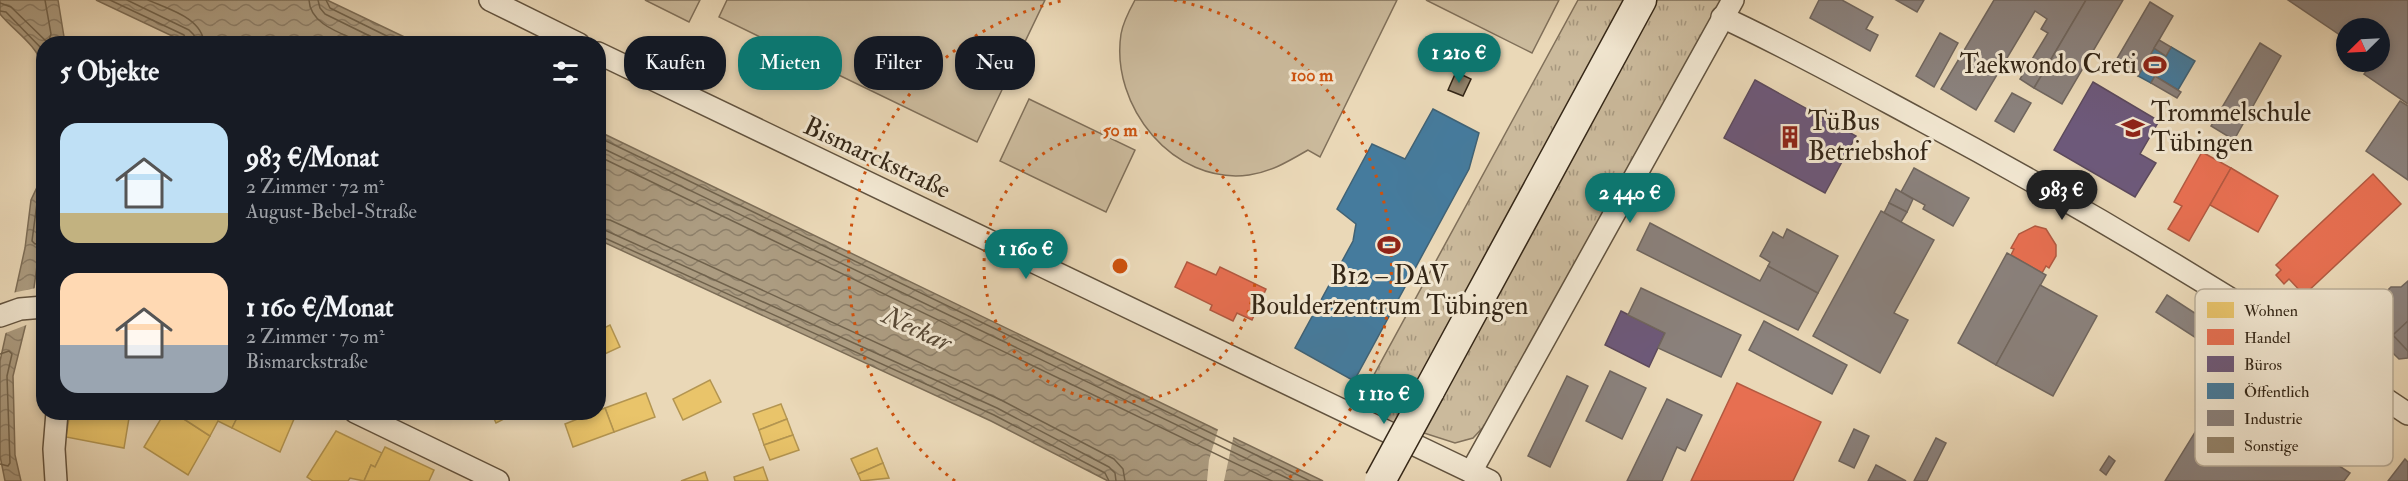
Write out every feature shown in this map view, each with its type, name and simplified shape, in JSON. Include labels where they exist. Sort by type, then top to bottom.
[{"type":"main road","points":[[1380,481],[1641,0]]},
{"type":"street","points":[[490,0],[563,36]]},
{"type":"street","points":[[1481,477],[1727,9],[1769,39],[1996,160],[2168,259],[2214,289]]},
{"type":"street","name":"Bismarckstraße","points":[[606,57],[1481,477]]},
{"type":"street","points":[[0,316],[20,309],[36,308]]},
{"type":"street","points":[[2393,404],[2408,414]]},
{"type":"street","points":[[56,420],[54,449],[56,481]]},
{"type":"street","points":[[372,420],[498,481]]},
{"type":"green space","points":[[645,0],[700,0],[689,22]]},
{"type":"green space","points":[[727,0],[1045,0],[1028,36],[955,36],[955,90],[1002,90],[977,142],[870,90],[943,90],[943,36],[854,36],[854,82],[842,77],[842,36],[758,36],[719,17]]},
{"type":"green space","points":[[1135,0],[1397,0],[1320,157],[1308,150],[1287,162],[1257,174],[1221,175],[1195,167],[1172,154],[1152,135],[1137,113],[1126,88],[1120,61],[1121,34]]},
{"type":"green space","points":[[1426,0],[1559,0],[1532,53]]},
{"type":"green space","points":[[1578,0],[1724,0],[1488,422],[1473,438],[1455,443],[1390,422],[1372,405],[1369,384]]},
{"type":"green space","points":[[1029,99],[1135,150],[1106,212],[1000,161]]},
{"type":"water","points":[[0,0],[58,0],[64,36],[36,36],[36,52],[0,14]]},
{"type":"water","points":[[96,0],[327,0],[402,36],[172,36]]},
{"type":"water","name":"Neckar","points":[[606,135],[1323,481],[1108,481],[991,421],[606,243]]},
{"type":"water","points":[[36,189],[36,273],[33,295],[13,376],[15,455],[21,481],[5,481],[0,456],[0,361],[25,248],[31,200]]},
{"type":"pier","points":[[36,288],[29,324],[3,334],[12,293]]},
{"type":"pier","points":[[1219,426],[1234,434],[1224,481],[1207,481],[1209,460]]},
{"type":"building: Wohnen","points":[[610,325],[620,347],[606,353],[606,327]]},
{"type":"building: Wohnen","points":[[710,380],[721,402],[683,420],[673,399]]},
{"type":"building: Wohnen","points":[[646,393],[655,417],[614,432],[606,408]]},
{"type":"building: Wohnen","points":[[781,404],[787,419],[759,430],[753,414]]},
{"type":"building: Wohnen","points":[[606,411],[614,432],[573,447],[565,424],[575,420],[606,420]]},
{"type":"building: Wohnen","points":[[787,419],[793,435],[764,445],[759,430]]},
{"type":"building: Wohnen","points":[[69,420],[129,420],[124,448],[66,437]]},
{"type":"building: Wohnen","points":[[160,420],[185,420],[210,436],[188,475],[144,447]]},
{"type":"building: Wohnen","points":[[185,420],[236,420],[232,428],[218,421],[210,436]]},
{"type":"building: Wohnen","points":[[236,420],[294,420],[280,452],[232,428]]},
{"type":"building: Wohnen","points":[[336,431],[382,453],[375,467],[371,465],[364,481],[350,478],[348,481],[313,481],[307,477]]},
{"type":"building: Wohnen","points":[[793,435],[799,450],[770,460],[764,445]]},
{"type":"building: Wohnen","points":[[385,447],[434,470],[429,481],[364,481],[371,465],[375,467]]},
{"type":"building: Wohnen","points":[[877,448],[883,463],[858,474],[851,459]]},
{"type":"building: Wohnen","points":[[883,463],[889,478],[861,481],[858,474]]},
{"type":"building: Wohnen","points":[[763,467],[768,481],[735,481],[734,477]]},
{"type":"building: Wohnen","points":[[705,472],[708,481],[681,481]]},
{"type":"building: Handel","points":[[2202,152],[2231,168],[2189,241],[2168,229],[2182,206],[2174,202]]},
{"type":"building: Handel","points":[[2231,168],[2278,196],[2258,232],[2210,205]]},
{"type":"building: Handel","points":[[2373,174],[2401,204],[2310,289],[2298,289],[2289,279],[2284,284],[2276,275],[2281,270],[2276,265]]},
{"type":"building: Handel","points":[[2035,226],[2046,229],[2056,245],[2056,256],[2049,268],[2046,266],[2042,273],[2011,255],[2014,249],[2011,248],[2019,234]]},
{"type":"building: Handel","points":[[1187,262],[1216,275],[1220,267],[1266,289],[1252,320],[1237,313],[1233,321],[1210,310],[1212,305],[1175,287]]},
{"type":"building: Handel","points":[[1737,383],[1821,422],[1793,481],[1691,481]]},
{"type":"building: Büros","name":"TüBus Betriebshof","points":[[1755,80],[1856,136],[1825,193],[1724,138]]},
{"type":"building: Büros","points":[[2093,82],[2159,121],[2140,154],[2156,163],[2135,197],[2054,150]]},
{"type":"building: Büros","points":[[1621,311],[1665,333],[1649,367],[1605,345]]},
{"type":"building: Öffentlich","points":[[2171,47],[2195,61],[2178,90],[2155,76],[2151,83],[2138,76],[2154,48],[2166,56]]},
{"type":"building: Öffentlich","name":"B12 – DAV Boulderzentrum Tübingen","points":[[1433,109],[1479,133],[1469,169],[1354,381],[1295,348],[1353,241],[1356,224],[1337,209],[1372,144],[1405,159]]},
{"type":"building: Industrie","points":[[1819,0],[1842,0],[1873,17],[1866,29],[1878,35],[1870,51],[1810,18]]},
{"type":"building: Industrie","points":[[1896,0],[1924,0],[1917,12]]},
{"type":"building: Industrie","points":[[1994,0],[2086,0],[2034,88],[2020,79],[2048,33],[2041,29],[2047,19],[2035,11],[1976,110],[1941,89]]},
{"type":"building: Industrie","points":[[2086,0],[2123,0],[2062,104],[2034,88]]},
{"type":"building: Industrie","points":[[2288,0],[2408,0],[2408,104],[2364,74],[2366,72],[2390,72],[2390,18],[2336,18],[2336,32]]},
{"type":"building: Industrie","points":[[2150,2],[2173,16],[2138,76],[2115,62]]},
{"type":"building: Industrie","points":[[1940,33],[1958,43],[1934,87],[1916,76]]},
{"type":"building: Industrie","points":[[2159,40],[2171,47],[2166,56],[2154,48]]},
{"type":"building: Industrie","points":[[2260,43],[2281,56],[2234,140],[2211,126]]},
{"type":"building: Industrie","points":[[2155,76],[2181,92],[2177,98],[2151,83]]},
{"type":"building: Industrie","points":[[2012,93],[2031,103],[2014,132],[1995,121]]},
{"type":"building: Industrie","points":[[2400,101],[2408,106],[2408,180],[2366,151]]},
{"type":"building: Industrie","points":[[1914,168],[1969,198],[1953,226],[1923,209],[1925,205],[1901,192]]},
{"type":"building: Industrie","points":[[1896,189],[1913,199],[1907,212],[1889,203]]},
{"type":"building: Industrie","points":[[1889,203],[1907,212],[1901,222],[1884,213]]},
{"type":"building: Industrie","points":[[1881,211],[1934,240],[1894,313],[1908,320],[1880,373],[1813,336]]},
{"type":"building: Industrie","points":[[1650,223],[1760,281],[1768,266],[1818,293],[1798,330],[1637,250]]},
{"type":"building: Industrie","points":[[1787,229],[1838,256],[1818,293],[1768,266],[1770,262],[1760,256],[1773,232],[1783,238]]},
{"type":"building: Industrie","points":[[2007,253],[2046,275],[1996,365],[1958,343]]},
{"type":"building: Industrie","points":[[2408,281],[2408,321],[2393,335],[2393,289],[2389,289],[2401,287]]},
{"type":"building: Industrie","points":[[2040,285],[2097,316],[2053,396],[1996,365]]},
{"type":"building: Industrie","points":[[1641,288],[1741,335],[1721,377],[1658,348],[1665,333],[1628,315]]},
{"type":"building: Industrie","points":[[2167,295],[2195,313],[2195,337],[2156,312]]},
{"type":"building: Industrie","points":[[1764,321],[1847,365],[1832,394],[1749,350]]},
{"type":"building: Industrie","points":[[2408,321],[2408,351],[2393,335]]},
{"type":"building: Industrie","points":[[2393,335],[2408,351],[2408,358],[2399,359],[2393,353]]},
{"type":"building: Industrie","points":[[1610,371],[1646,388],[1622,439],[1586,421]]},
{"type":"building: Industrie","points":[[1567,376],[1588,386],[1550,467],[1528,456]]},
{"type":"building: Industrie","points":[[1667,399],[1702,415],[1685,451],[1677,447],[1662,481],[1627,481]]},
{"type":"building: Industrie","points":[[1854,429],[1869,436],[1854,468],[1839,461]]},
{"type":"building: Industrie","points":[[2195,432],[2195,466],[2339,466],[2350,473],[2344,481],[2165,481]]},
{"type":"building: Industrie","points":[[1936,438],[1946,443],[1927,481],[1914,481]]},
{"type":"building: Industrie","points":[[2109,456],[2115,461],[2106,475],[2100,470]]},
{"type":"building: Industrie","points":[[2405,459],[2408,462],[2408,481],[2388,481]]},
{"type":"building: Industrie","points":[[1876,465],[1906,481],[1868,481]]},
{"type":"building: Sonstige","points":[[1456,72],[1471,79],[1463,96],[1448,90]]},
{"type":"place","name":"Taekwondo Creti","points":[[2155,65]]},
{"type":"place","name":"Trommelschule Tübingen","points":[[2133,128]]},
{"type":"place","name":"TüBus Betriebshof","points":[[1790,137]]},
{"type":"place","name":"B12 – DAV Boulderzentrum Tübingen","points":[[1389,245]]}]
